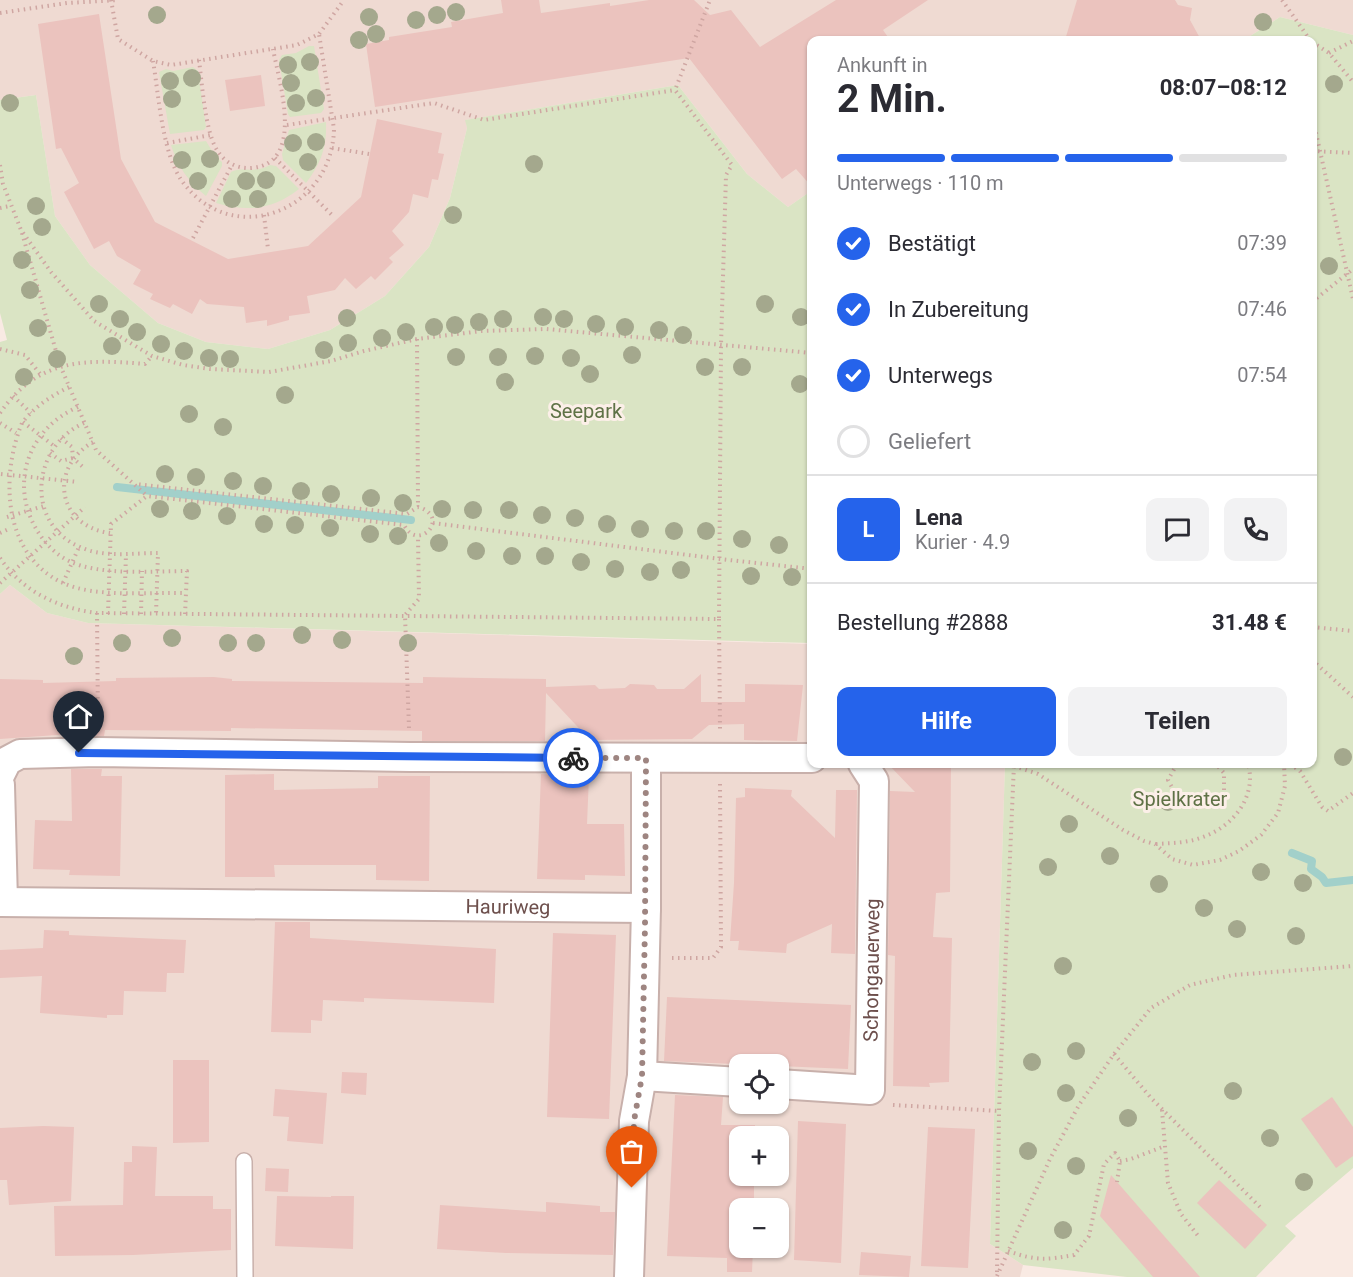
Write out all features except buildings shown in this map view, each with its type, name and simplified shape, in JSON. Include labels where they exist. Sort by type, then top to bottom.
[{"type":"street","points":[[0,775],[8,760],[20,754],[98,752],[410,757],[807,758]]},
{"type":"street","points":[[629,1277],[634,1121],[642,1076],[646,908],[646,758]]},
{"type":"street","name":"Schongauerweg","points":[[866,768],[874,781],[870,1090]]},
{"type":"street","points":[[0,785],[1,902]]},
{"type":"street","name":"Hauriweg","points":[[1,902],[646,908]]},
{"type":"street","points":[[642,1076],[729,1081]]},
{"type":"street","points":[[789,1085],[870,1090]]},
{"type":"lane","points":[[244,1161],[245,1277]]},
{"type":"path","points":[[111,0],[118,39],[153,61],[171,64],[297,45],[319,34],[344,0]]},
{"type":"path","points":[[0,13],[67,3],[119,0]]},
{"type":"path","points":[[675,90],[710,0]]},
{"type":"path","points":[[1282,0],[1307,36]]},
{"type":"path","points":[[153,61],[169,156],[181,180],[189,190],[220,211],[241,216],[264,215],[283,210],[309,192],[323,173],[332,148],[333,117],[319,34]]},
{"type":"path","points":[[1329,53],[1353,41]]},
{"type":"path","points":[[1317,45],[1329,53],[1353,82]]},
{"type":"path","points":[[199,60],[211,135],[216,149],[232,165],[259,167],[275,158],[284,140],[287,125],[273,49]]},
{"type":"path","points":[[287,125],[434,103],[484,120],[675,90]]},
{"type":"path","points":[[645,958],[713,958],[721,947],[719,619],[721,345],[726,175],[732,165],[675,90]]},
{"type":"path","points":[[167,143],[211,135]]},
{"type":"path","points":[[1317,141],[1353,299]]},
{"type":"path","points":[[332,148],[369,154]]},
{"type":"path","points":[[1319,151],[1353,153]]},
{"type":"path","points":[[275,158],[332,215]]},
{"type":"path","points":[[0,165],[1,184],[21,230],[60,365],[84,423],[96,450],[146,495],[404,525],[411,534],[418,536],[431,529],[433,523],[431,515],[425,509],[418,507],[406,514],[136,485]]},
{"type":"path","points":[[193,238],[232,165]]},
{"type":"path","points":[[0,208],[10,206]]},
{"type":"path","points":[[264,215],[268,249]]},
{"type":"path","points":[[21,230],[51,272],[94,321],[152,356],[192,366],[269,372],[331,361],[417,339],[482,331],[546,329],[807,353]]},
{"type":"path","points":[[1317,298],[1353,269]]},
{"type":"path","points":[[417,339],[418,507]]},
{"type":"path","points":[[0,349],[25,355],[41,375]]},
{"type":"path","points":[[0,412],[13,396],[41,375],[60,365],[117,362],[145,364],[152,356]]},
{"type":"path","points":[[6,456],[23,422],[48,399],[69,387]]},
{"type":"path","points":[[13,396],[32,413]]},
{"type":"path","points":[[78,407],[62,415],[40,436],[30,453],[24,476],[24,494],[28,511],[38,532],[45,543],[61,556],[92,569],[187,571],[185,615]]},
{"type":"path","points":[[23,422],[54,446]]},
{"type":"path","points":[[0,423],[16,433]]},
{"type":"path","points":[[84,423],[61,438],[50,453],[42,478],[44,506],[58,531],[79,547],[110,554],[158,553],[156,614]]},
{"type":"path","points":[[61,438],[72,447],[73,458],[83,466]]},
{"type":"path","points":[[93,442],[81,449],[66,472],[64,481],[66,500],[75,516],[88,527],[110,533]]},
{"type":"path","points":[[50,453],[61,461],[73,458]]},
{"type":"path","points":[[2,483],[3,468]]},
{"type":"path","points":[[1,474],[78,482]]},
{"type":"path","points":[[108,614],[111,524],[146,495]]},
{"type":"path","points":[[4,506],[11,528],[28,557],[35,565],[63,583],[86,590],[108,592],[186,593]]},
{"type":"path","points":[[7,517],[44,506]]},
{"type":"path","points":[[0,583],[86,507]]},
{"type":"path","points":[[433,523],[807,568]]},
{"type":"path","points":[[0,533],[11,528]]},
{"type":"path","points":[[410,757],[405,615],[419,598],[418,536]]},
{"type":"path","points":[[63,583],[79,547]]},
{"type":"path","points":[[124,614],[126,554]]},
{"type":"path","points":[[0,558],[29,588],[50,601],[72,609],[108,614],[719,619]]},
{"type":"path","points":[[141,614],[142,571]]},
{"type":"path","points":[[97,613],[98,752]]},
{"type":"path","points":[[1317,627],[1353,631]]},
{"type":"path","points":[[1317,665],[1353,697]]},
{"type":"path","points":[[997,1277],[999,1111],[1014,768]]},
{"type":"path","points":[[1022,768],[1038,774],[1123,830],[1155,844],[1186,842],[1204,837],[1226,825],[1247,798],[1251,785],[1249,768]]},
{"type":"path","points":[[1175,768],[1168,780],[1179,800],[1194,808],[1212,805],[1224,792],[1224,773],[1220,768]]},
{"type":"path","points":[[1155,844],[1172,859],[1193,865],[1220,860],[1239,851],[1261,835],[1278,813],[1285,786],[1284,768]]},
{"type":"path","points":[[1296,768],[1300,771],[1322,807],[1328,811],[1353,793]]},
{"type":"path","points":[[997,1277],[1050,1159],[1079,1105],[1114,1054],[1151,1008],[1190,985],[1233,975],[1353,966]]},
{"type":"path","points":[[1114,1054],[1162,1109],[1260,1207]]},
{"type":"path","points":[[870,1090],[896,1106],[999,1111]]},
{"type":"path","points":[[1162,1109],[1168,1184],[1181,1214],[1200,1237]]},
{"type":"path","points":[[1120,1161],[1165,1146]]},
{"type":"path","points":[[1008,1251],[1044,1260],[1074,1255],[1089,1236],[1104,1164],[1115,1153],[1120,1161],[1117,1182]]},
{"type":"shaded area","points":[[0,0],[1353,0],[1353,35],[1280,17],[1250,36],[807,36],[807,194],[788,207],[747,174],[678,85],[466,120],[467,128],[450,198],[429,247],[385,296],[330,330],[268,349],[206,342],[158,323],[90,265],[55,216],[36,95],[0,100]]},
{"type":"shaded area","points":[[10,585],[47,613],[88,623],[807,644],[807,768],[1005,768],[990,1244],[1023,1265],[1020,1277],[0,1277],[0,594]]},
{"type":"green space","name":"Spielkrater","points":[[1280,17],[1353,35],[1353,1168],[1285,1226],[1296,1236],[1256,1277],[1127,1277],[1023,1265],[990,1244],[1005,768],[1317,768],[1317,36],[1250,36]]},
{"type":"green space","points":[[309,46],[314,46],[324,109],[321,113],[290,117],[279,60],[282,55],[296,53]]},
{"type":"green space","points":[[193,67],[198,71],[206,127],[204,130],[170,134],[159,72],[166,69],[173,71]]},
{"type":"green space","name":"Seepark","points":[[678,85],[747,174],[788,207],[807,194],[807,643],[88,623],[47,613],[10,585],[0,594],[0,342],[7,340],[0,313],[0,100],[36,95],[55,216],[90,265],[158,323],[206,342],[268,349],[330,330],[385,296],[429,247],[450,198],[467,128],[465,120]]},
{"type":"green space","points":[[326,122],[322,154],[316,169],[306,183],[283,160],[282,154],[289,130]]},
{"type":"green space","points":[[206,141],[215,156],[222,162],[222,166],[206,196],[184,173],[171,145]]},
{"type":"green space","points":[[270,165],[276,166],[299,189],[279,201],[259,207],[239,208],[216,203],[231,172],[259,169]]},
{"type":"waterway","points":[[117,487],[411,520]]},
{"type":"waterway","points":[[1292,853],[1312,861],[1311,869],[1326,883],[1353,880]]},
{"type":"way so far","points":[[573,758],[646,758],[642,1076],[634,1121],[632,1188]]},
{"type":"route","points":[[79,753],[573,758]]}]
